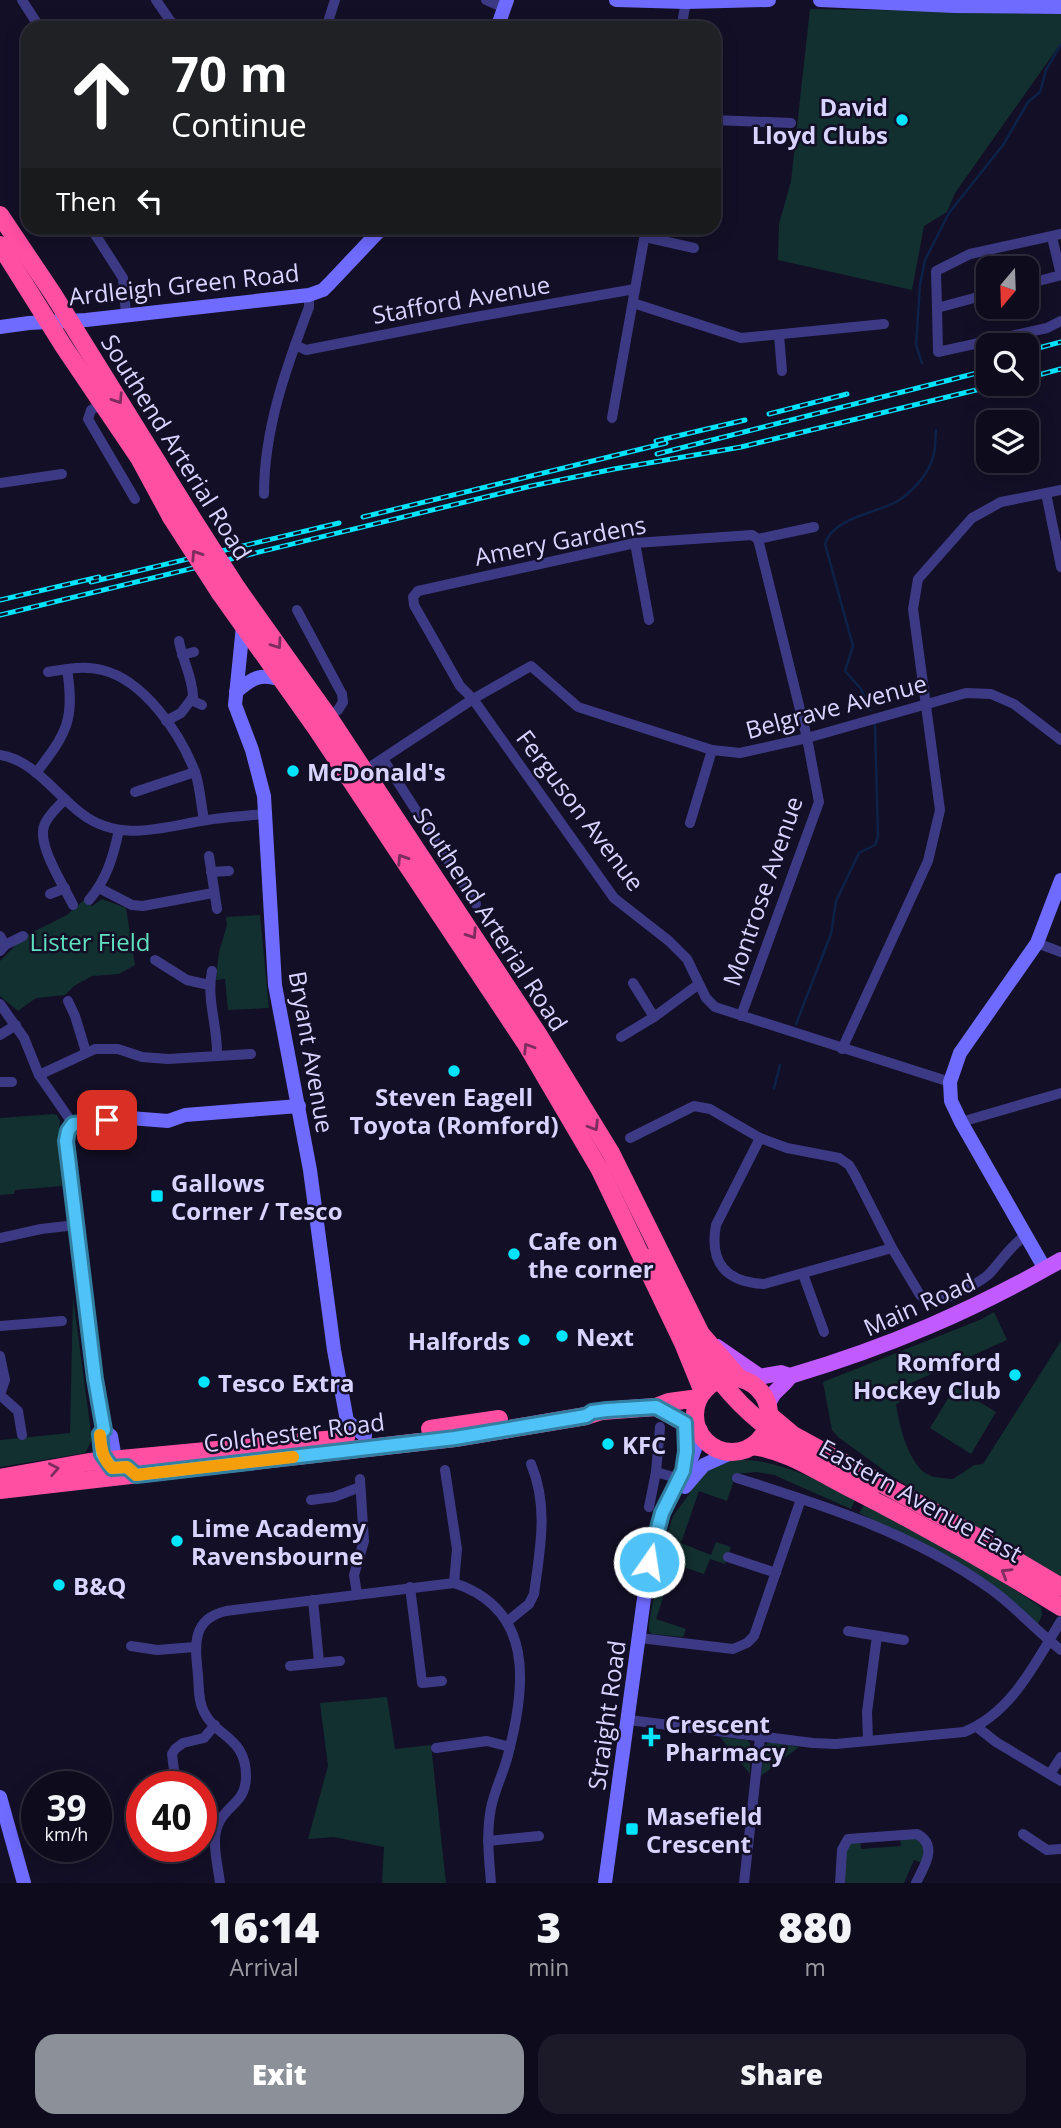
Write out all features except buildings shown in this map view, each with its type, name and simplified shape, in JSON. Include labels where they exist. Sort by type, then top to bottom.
[{"type":"highway","name":"Southend Arterial Road","points":[[0,215],[69,321],[180,515]]},
{"type":"highway","name":"Southend Arterial Road","points":[[0,246],[229,590],[328,716],[538,1034],[611,1153],[708,1346],[747,1378]]},
{"type":"highway","points":[[32,263],[32,275],[53,310],[48,321]]},
{"type":"highway","points":[[69,321],[65,331],[84,363],[88,381]]},
{"type":"highway","name":"Southend Arterial Road","points":[[229,590],[243,626],[316,728],[526,1044],[600,1170],[683,1343],[701,1395]]},
{"type":"highway","points":[[611,1153],[653,1257]]},
{"type":"highway","points":[[600,1170],[612,1183],[653,1257],[700,1352],[734,1401],[776,1436],[871,1488],[952,1541]]},
{"type":"highway","points":[[692,1369],[688,1379],[663,1405],[714,1448],[733,1452],[752,1446],[761,1439],[766,1429],[768,1410],[756,1387],[747,1378],[721,1380],[701,1395],[695,1412],[695,1430]]},
{"type":"highway","name":"Colchester Road","points":[[0,1478],[107,1462],[335,1440],[541,1414],[663,1405],[701,1395]]},
{"type":"highway","name":"Eastern Avenue East","points":[[768,1410],[793,1435],[943,1517],[1061,1587]]},
{"type":"highway","name":"Colchester Road","points":[[0,1490],[455,1438],[586,1416],[592,1412]]},
{"type":"highway","name":"Eastern Avenue East","points":[[752,1446],[785,1455],[952,1541],[1061,1607]]},
{"type":"highway","points":[[97,1479],[107,1462]]},
{"type":"highway","points":[[871,1488],[943,1517]]},
{"type":"main road","name":"Main Road","points":[[747,1378],[781,1373],[790,1376],[895,1341],[962,1313],[1061,1260]]},
{"type":"main road","points":[[768,1410],[773,1394],[790,1376]]},
{"type":"street","points":[[22,0],[36,21]]},
{"type":"street","points":[[156,0],[170,21]]},
{"type":"street","points":[[328,21],[335,0]]},
{"type":"street","points":[[486,0],[506,4],[499,21]]},
{"type":"street","points":[[616,0],[769,0]]},
{"type":"street","points":[[820,0],[955,6],[1053,4]]},
{"type":"street","points":[[682,21],[686,2]]},
{"type":"street","points":[[721,120],[791,123]]},
{"type":"street","points":[[95,235],[123,278],[126,315]]},
{"type":"street","name":"Ardleigh Green Road","points":[[0,327],[309,295],[323,290],[331,283],[376,235]]},
{"type":"street","points":[[612,418],[644,235]]},
{"type":"street","points":[[654,235],[694,248]]},
{"type":"street","points":[[1040,281],[1061,275],[1056,235],[970,254],[936,271],[938,352],[1047,328],[1061,321]]},
{"type":"street","name":"Stafford Avenue","points":[[295,345],[306,350],[464,318],[635,289]]},
{"type":"street","points":[[264,494],[268,446],[276,405],[309,307],[309,295]]},
{"type":"street","points":[[937,308],[976,298]]},
{"type":"street","points":[[633,303],[741,338],[884,324]]},
{"type":"street","points":[[779,335],[782,371]]},
{"type":"street","name":"Southend Arterial Road","points":[[103,403],[91,410],[88,419],[135,499]]},
{"type":"street","points":[[0,484],[62,474]]},
{"type":"street","points":[[842,1049],[928,861],[940,810],[913,609],[918,579],[972,518],[1001,502],[1061,490]]},
{"type":"street","points":[[1046,493],[1061,567]]},
{"type":"street","name":"Amery Gardens","points":[[473,699],[455,677],[414,606],[413,597],[418,591],[635,543],[752,536],[758,539],[814,527]]},
{"type":"street","points":[[758,539],[807,738]]},
{"type":"street","points":[[635,543],[649,620]]},
{"type":"street","points":[[297,611],[342,694],[343,702],[338,710],[328,716]]},
{"type":"street","name":"Bryant Avenue","points":[[243,626],[236,692],[237,714],[252,750],[264,796],[275,985],[312,1182],[334,1350],[347,1421]]},
{"type":"street","points":[[166,721],[181,713],[191,700],[192,683],[179,640]]},
{"type":"street","points":[[182,655],[194,652]]},
{"type":"street","name":"Belgrave Avenue","points":[[364,771],[473,699],[531,667],[578,707],[712,750],[740,753],[807,738],[966,693],[991,694],[1014,704],[1061,740]]},
{"type":"street","points":[[36,773],[68,723],[71,703],[67,669]]},
{"type":"street","points":[[48,672],[99,669],[124,677],[149,698],[166,721],[195,772],[204,820]]},
{"type":"street","points":[[236,692],[262,676],[282,680]]},
{"type":"street","name":"Ferguson Avenue","points":[[473,699],[614,898],[669,941],[687,959],[706,998],[715,1007],[950,1082]]},
{"type":"street","points":[[191,700],[202,705]]},
{"type":"street","name":"Montrose Avenue","points":[[741,1016],[819,802],[807,738]]},
{"type":"street","points":[[690,823],[712,750]]},
{"type":"street","points":[[0,755],[7,756],[36,773],[93,821],[119,830],[144,832],[204,820],[265,814]]},
{"type":"street","points":[[383,760],[477,904]]},
{"type":"street","points":[[135,792],[195,772]]},
{"type":"street","points":[[65,799],[46,821],[42,830],[45,848],[73,905]]},
{"type":"street","points":[[89,900],[99,888],[111,863],[119,830]]},
{"type":"street","points":[[209,856],[217,909]]},
{"type":"street","points":[[211,872],[229,871]]},
{"type":"street","points":[[1045,1269],[961,1122],[951,1101],[950,1082],[960,1053],[1037,943],[1061,880]]},
{"type":"street","points":[[50,894],[65,888]]},
{"type":"street","points":[[99,888],[132,905],[143,906],[213,893]]},
{"type":"street","points":[[2,944],[23,936]]},
{"type":"street","points":[[1037,943],[1061,952]]},
{"type":"street","points":[[155,960],[187,979],[209,985]]},
{"type":"street","points":[[212,971],[209,1003],[218,1037],[217,1056]]},
{"type":"street","points":[[633,983],[654,1017]]},
{"type":"street","points":[[621,1037],[699,984]]},
{"type":"street","points":[[68,1001],[86,1052]]},
{"type":"street","points":[[0,1003],[24,1038],[39,1075],[73,1124]]},
{"type":"street","points":[[0,1035],[16,1025]]},
{"type":"street","points":[[39,1075],[86,1052],[107,1048],[142,1058],[251,1054]]},
{"type":"street","points":[[0,1082],[12,1082]]},
{"type":"street","points":[[961,1122],[1061,1093]]},
{"type":"street","points":[[136,1475],[127,1467],[112,1468],[107,1462],[114,1453],[111,1436],[104,1430],[95,1379],[66,1141],[68,1131],[73,1124],[130,1118],[168,1121],[185,1115],[299,1106]]},
{"type":"street","points":[[630,1138],[694,1106],[710,1109],[760,1138],[787,1148],[839,1158],[849,1165],[892,1248],[920,1295],[926,1299],[936,1301],[989,1275],[1012,1245],[1025,1236]]},
{"type":"street","points":[[760,1138],[716,1225],[715,1255],[735,1279],[764,1284],[892,1248]]},
{"type":"street","points":[[0,1238],[41,1228],[76,1226]]},
{"type":"street","points":[[803,1274],[824,1332]]},
{"type":"street","points":[[0,1326],[62,1321]]},
{"type":"street","points":[[0,1356],[5,1380],[0,1395],[18,1411],[22,1435]]},
{"type":"street","points":[[335,1440],[347,1421],[365,1436]]},
{"type":"street","points":[[649,1507],[656,1472],[660,1427]]},
{"type":"street","name":"Straight Road","points":[[605,1883],[651,1554],[662,1513],[690,1462],[695,1430]]},
{"type":"street","name":"Straight Road","points":[[651,1554],[692,1477],[710,1461],[733,1452]]},
{"type":"street","points":[[508,1621],[529,1604],[534,1594],[543,1522],[538,1482],[531,1464]]},
{"type":"street","points":[[445,1470],[457,1549],[454,1583]]},
{"type":"street","points":[[656,1472],[680,1479]]},
{"type":"street","points":[[737,1478],[899,1534],[990,1589],[1061,1650]]},
{"type":"street","points":[[311,1500],[334,1497],[360,1483],[364,1541],[355,1575],[357,1594]]},
{"type":"street","points":[[640,1637],[733,1648],[747,1643],[754,1636],[801,1499]]},
{"type":"street","points":[[728,1557],[776,1573]]},
{"type":"street","points":[[217,1828],[221,1819],[239,1801],[247,1777],[240,1749],[207,1717],[201,1703],[195,1647],[200,1628],[212,1615],[226,1611],[454,1583],[478,1595],[508,1621],[520,1652],[519,1703],[515,1729],[494,1795],[488,1841],[492,1883]]},
{"type":"street","points":[[410,1587],[422,1683],[442,1681]]},
{"type":"street","points":[[313,1600],[319,1662]]},
{"type":"street","points":[[629,1720],[836,1744],[948,1734],[977,1727],[1008,1702],[1061,1622]]},
{"type":"street","points":[[848,1632],[904,1640]]},
{"type":"street","points":[[868,1740],[867,1712],[877,1636]]},
{"type":"street","points":[[131,1646],[157,1650],[195,1647]]},
{"type":"street","points":[[290,1666],[340,1661]]},
{"type":"street","points":[[174,1771],[172,1754],[175,1749],[183,1743],[204,1738],[215,1726]]},
{"type":"street","points":[[977,1727],[996,1742],[1061,1781]]},
{"type":"street","points":[[744,1883],[760,1737]]},
{"type":"street","points":[[436,1748],[487,1741],[510,1747]]},
{"type":"street","points":[[1050,1774],[1061,1758]]},
{"type":"street","points":[[0,1797],[24,1883]]},
{"type":"street","points":[[840,1883],[842,1850],[848,1839],[917,1834],[925,1838],[929,1854],[916,1883]]},
{"type":"street","points":[[1023,1834],[1047,1850],[1061,1849]]},
{"type":"street","points":[[488,1841],[540,1836]]},
{"type":"street","points":[[217,1853],[220,1883]]},
{"type":"green space","name":"David Lloyd Clubs","points":[[810,9],[1061,13],[1061,43],[955,193],[947,212],[924,226],[912,290],[778,260],[779,224],[791,181]]},
{"type":"green space","name":"Lister Field","points":[[102,899],[126,908],[135,965],[119,974],[92,976],[74,986],[65,995],[36,998],[18,1011],[0,996],[0,961],[25,936],[67,915],[84,900],[92,906]]},
{"type":"green space","points":[[260,915],[269,1008],[228,1010],[225,979],[216,980],[219,952],[227,925],[226,917]]},
{"type":"green space","points":[[57,1115],[60,1121],[58,1146],[62,1186],[15,1190],[14,1194],[0,1195],[0,1118]]},
{"type":"green space","points":[[73,1297],[92,1440],[85,1453],[0,1467],[0,1440],[70,1433]]},
{"type":"green space","points":[[994,1312],[1007,1340],[902,1387],[906,1399],[896,1404],[900,1423],[911,1455],[923,1471],[931,1476],[953,1479],[974,1465],[983,1464],[1061,1341],[1061,1577],[896,1479],[832,1430],[823,1382]]},
{"type":"green space","points":[[955,1387],[996,1412],[971,1454],[930,1428]]},
{"type":"green space","points":[[731,1460],[780,1466],[856,1498],[851,1509],[774,1475],[756,1472],[736,1474],[727,1501],[699,1491],[681,1543],[711,1555],[716,1542],[731,1547],[725,1564],[710,1559],[704,1574],[674,1564],[656,1619],[686,1629],[683,1637],[652,1634],[649,1624],[662,1550],[673,1516],[690,1493],[688,1490],[704,1472]]},
{"type":"green space","points":[[865,1503],[978,1566],[1041,1607],[1042,1615],[1038,1624],[911,1538],[859,1513]]},
{"type":"green space","points":[[387,1697],[395,1749],[431,1745],[446,1883],[382,1883],[384,1847],[334,1837],[308,1839],[328,1766],[320,1703]]},
{"type":"green space","points":[[720,1737],[747,1740],[750,1743],[750,1774]]},
{"type":"green space","points":[[770,1742],[799,1747],[761,1776],[765,1745]]},
{"type":"green space","points":[[900,1838],[918,1838],[925,1845],[922,1863],[914,1860],[904,1883],[844,1883],[845,1853],[851,1841],[860,1840],[861,1849],[901,1846]]},
{"type":"waterway","points":[[922,363],[916,345],[920,285],[925,260],[949,213],[1003,145],[1028,102],[1040,92],[1046,70],[1061,44]]},
{"type":"waterway","points":[[870,710],[861,689],[845,671],[853,646],[825,544],[836,528],[894,503],[912,489],[931,464],[936,430]]},
{"type":"waterway","points":[[796,1024],[831,934],[836,901],[859,853],[875,845],[878,837],[875,725]]},
{"type":"waterway","points":[[774,1088],[780,1065]]},
{"type":"railway","points":[[1039,348],[1061,342]]},
{"type":"railway","points":[[1039,375],[1061,369]]},
{"type":"railway","points":[[657,454],[976,373]]},
{"type":"railway","points":[[0,615],[531,486],[741,447],[976,390]]},
{"type":"railway","points":[[769,414],[847,394]]},
{"type":"railway","points":[[656,441],[745,420]]},
{"type":"railway","points":[[363,517],[666,443]]},
{"type":"railway","points":[[91,582],[339,523]]},
{"type":"railway","points":[[0,600],[99,577]]},
{"type":"slow traffic","points":[[100,1435],[102,1454],[106,1462],[112,1468],[127,1467],[136,1475],[293,1457]]},
{"type":"place","name":"David Lloyd Clubs","points":[[902,120]]},
{"type":"place","name":"McDonald's","points":[[293,771]]},
{"type":"place","name":"Steven Eagell Toyota (Romford)","points":[[454,1071]]},
{"type":"place","name":"Gallows Corner / Tesco","points":[[157,1196]]},
{"type":"place","name":"Cafe on the corner","points":[[514,1254]]},
{"type":"place","name":"Next","points":[[562,1336]]},
{"type":"place","name":"Halfords","points":[[524,1340]]},
{"type":"place","name":"Romford Hockey Club","points":[[1015,1375]]},
{"type":"place","name":"Tesco Extra","points":[[204,1382]]},
{"type":"place","name":"KFC","points":[[608,1444]]},
{"type":"place","name":"Lime Academy Ravensbourne","points":[[177,1541]]},
{"type":"place","name":"B&Q","points":[[59,1585]]},
{"type":"place","name":"Crescent Pharmacy","points":[[651,1737]]},
{"type":"place","name":"Masefield Crescent","points":[[632,1829]]},
{"type":"route","points":[[107,1120],[73,1124],[66,1141],[98,1402],[104,1430],[100,1434],[102,1454],[112,1468],[127,1467],[136,1475],[455,1438],[586,1416],[592,1412],[656,1407],[685,1423],[686,1451],[680,1479],[657,1527],[649,1562]]}]
